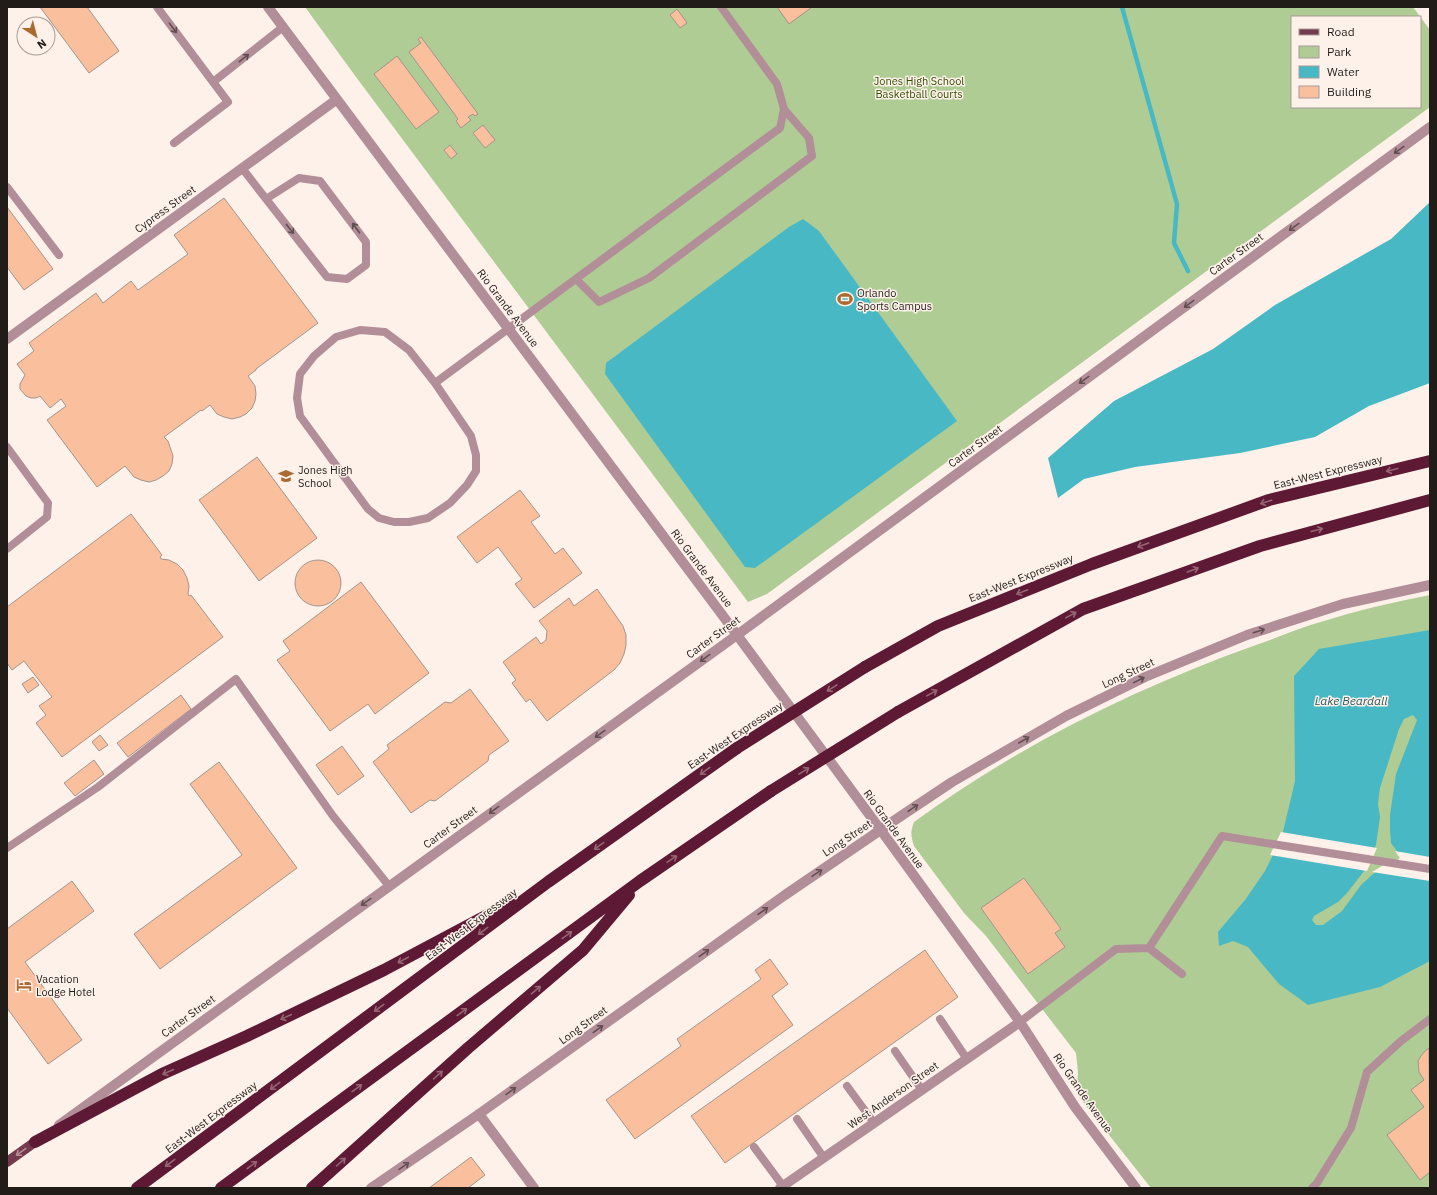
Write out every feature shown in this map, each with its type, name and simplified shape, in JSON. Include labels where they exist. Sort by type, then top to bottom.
[{"type":"highway","name":"East-West Expressway","points":[[137,1188],[548,882],[737,748],[865,667],[938,626],[1092,564],[1269,500],[1430,461]]},
{"type":"highway","points":[[220,1188],[640,881],[771,791],[898,712],[1083,609],[1260,546],[1430,500]]},
{"type":"highway","points":[[312,1188],[474,1043],[583,950],[640,881]]},
{"type":"highway","points":[[35,1142],[162,1074],[247,1036],[384,970],[548,882]]},
{"type":"main road","name":"Carter Street","points":[[7,1162],[35,1142]]},
{"type":"street","name":"Rio Grande Avenue","points":[[268,7],[881,830],[1020,1022],[1075,1107],[1136,1188]]},
{"type":"street","name":"Cypress Street","points":[[7,338],[336,100]]},
{"type":"street","name":"Carter Street","points":[[35,1142],[737,635],[1430,127]]},
{"type":"street","name":"Long Street","points":[[372,1188],[383,1185],[479,1114],[785,895],[958,778],[1066,716],[1144,677],[1247,635],[1343,604],[1430,585]]},
{"type":"street","name":"West Anderson Street","points":[[781,1187],[1020,1022]]},
{"type":"street","points":[[479,1114],[534,1188]]},
{"type":"lane","points":[[157,7],[228,102],[174,143]]},
{"type":"lane","points":[[576,279],[599,302],[649,278],[812,156],[809,138],[784,109],[777,84],[721,7]]},
{"type":"lane","points":[[214,82],[283,27]]},
{"type":"lane","points":[[434,384],[780,128],[784,109]]},
{"type":"lane","points":[[242,168],[266,199],[327,277],[347,279],[366,264],[366,242],[320,181],[299,178],[266,199]]},
{"type":"lane","points":[[7,187],[59,255]]},
{"type":"lane","points":[[360,330],[384,332],[409,350],[434,384],[471,436],[476,455],[476,471],[467,485],[450,503],[428,518],[409,522],[394,522],[379,518],[368,509],[300,416],[297,398],[300,374],[314,356],[336,337],[360,330]]},
{"type":"lane","points":[[7,447],[48,503],[47,517],[7,549]]},
{"type":"lane","points":[[7,848],[98,787],[236,680],[333,816],[389,886]]},
{"type":"lane","points":[[1149,948],[1222,836],[1430,869]]},
{"type":"lane","points":[[1020,1022],[1116,949],[1149,948],[1182,974]]},
{"type":"lane","points":[[940,1019],[967,1058]]},
{"type":"lane","points":[[1312,1188],[1317,1183],[1351,1128],[1367,1072],[1401,1041],[1430,1019]]},
{"type":"lane","points":[[895,1051],[922,1090]]},
{"type":"lane","points":[[847,1086],[874,1123]]},
{"type":"lane","points":[[797,1119],[824,1158]]},
{"type":"lane","points":[[754,1147],[781,1187]]},
{"type":"green space","name":"Orlando Sports Campus","points":[[305,7],[1413,7],[1420,16],[1291,16],[1291,108],[1421,108],[1421,18],[1430,30],[1430,107],[767,594],[748,602]]},
{"type":"green space","points":[[1430,595],[1430,1188],[1151,1188],[1079,1097],[1077,1089],[1078,1072],[1076,1053],[986,936],[964,913],[914,846],[911,834],[914,822],[994,768],[1036,744],[1079,721],[1166,680],[1307,626],[1390,603]]},
{"type":"water","points":[[1430,202],[1430,383],[1369,406],[1315,437],[1240,453],[1135,467],[1084,479],[1058,498],[1048,458],[1114,401],[1213,349],[1275,305],[1391,239]]},
{"type":"water","points":[[803,219],[819,231],[957,421],[755,568],[745,567],[605,374],[606,363],[789,227]]},
{"type":"water","name":"Lake Beardall","points":[[1430,630],[1430,961],[1380,987],[1308,1005],[1279,984],[1248,947],[1233,941],[1219,946],[1218,932],[1245,900],[1265,871],[1282,836],[1295,781],[1294,676],[1319,649]],"holes":[[[1413,715],[1417,720],[1396,774],[1390,815],[1391,843],[1402,858],[1385,866],[1373,874],[1361,885],[1342,911],[1323,925],[1316,925],[1312,920],[1314,916],[1338,902],[1365,870],[1376,845],[1380,817],[1378,804],[1380,788],[1399,729],[1404,719]]]},
{"type":"pier","points":[[1281,832],[1377,848],[1367,871],[1270,855]]},
{"type":"pier","points":[[1395,851],[1430,857],[1430,881],[1372,872],[1400,858]]},
{"type":"building","points":[[40,7],[87,7],[119,51],[89,73],[56,29],[56,16],[47,16]]},
{"type":"building","points":[[777,7],[812,7],[789,24]]},
{"type":"building","points":[[677,9],[687,23],[680,28],[670,15]]},
{"type":"building","points":[[421,37],[478,114],[475,116],[473,114],[468,117],[471,120],[461,128],[456,121],[458,119],[409,52],[421,43],[418,39]]},
{"type":"building","points":[[397,56],[439,112],[416,129],[374,74]]},
{"type":"building","points":[[483,125],[495,140],[485,148],[473,133]]},
{"type":"building","points":[[450,145],[457,154],[451,159],[444,150]]},
{"type":"building","points":[[224,198],[318,323],[248,376],[255,386],[256,394],[252,408],[246,414],[232,419],[224,417],[217,414],[210,405],[164,437],[168,441],[173,456],[169,471],[163,476],[149,482],[141,480],[134,477],[125,466],[97,487],[47,420],[66,406],[61,399],[50,408],[40,396],[31,398],[26,396],[20,389],[20,384],[25,375],[17,364],[34,351],[29,343],[96,293],[103,303],[131,281],[138,290],[188,254],[174,235]]},
{"type":"building","points":[[7,207],[53,269],[24,290],[7,267]]},
{"type":"building","points":[[257,457],[317,538],[259,581],[199,500]]},
{"type":"building","points":[[520,490],[540,516],[531,522],[555,554],[563,548],[582,573],[534,608],[515,584],[522,579],[498,547],[477,563],[457,537]]},
{"type":"building","points":[[131,514],[162,555],[160,557],[161,559],[169,560],[177,564],[183,570],[189,586],[189,596],[191,595],[223,637],[62,757],[36,723],[46,715],[39,706],[52,697],[24,661],[12,670],[7,663],[7,607]]},
{"type":"building","points":[[313,560],[323,560],[331,564],[337,570],[341,578],[341,588],[337,596],[331,602],[323,606],[313,606],[305,602],[299,596],[295,588],[295,578],[299,570],[305,564]]},
{"type":"building","points":[[361,582],[429,673],[375,714],[368,704],[330,731],[277,660],[290,651],[283,641]]},
{"type":"building","points":[[597,589],[623,626],[626,635],[624,654],[620,663],[614,670],[547,721],[530,699],[526,702],[512,683],[516,680],[503,662],[536,637],[541,644],[546,640],[547,631],[539,621],[569,598],[574,606]]},
{"type":"building","points":[[33,677],[39,685],[28,693],[22,684]]},
{"type":"building","points":[[470,689],[509,741],[489,755],[488,761],[435,801],[430,800],[411,813],[373,762],[389,749],[387,745],[445,702],[451,703]]},
{"type":"building","points":[[181,695],[191,709],[128,757],[117,743]]},
{"type":"building","points":[[100,735],[108,745],[99,751],[92,742]]},
{"type":"building","points":[[342,746],[364,776],[338,795],[316,765]]},
{"type":"building","points":[[94,760],[104,774],[75,796],[64,783]]},
{"type":"building","points":[[219,762],[297,868],[160,969],[134,934],[242,855],[190,784]]},
{"type":"building","points":[[1024,878],[1061,929],[1055,933],[1065,947],[1028,974],[981,908]]},
{"type":"building","name":"Vacation Lodge Hotel","points":[[72,881],[94,911],[25,962],[82,1040],[48,1064],[7,1008],[7,929]]},
{"type":"building","points":[[925,950],[958,997],[725,1163],[691,1116]]},
{"type":"building","points":[[770,959],[788,984],[772,996],[793,1025],[635,1139],[606,1100],[681,1046],[677,1039],[761,979],[755,970]]},
{"type":"building","points":[[1429,1048],[1430,1172],[1420,1180],[1387,1135],[1424,1107],[1411,1090],[1424,1080],[1419,1072],[1418,1061],[1423,1053]]},
{"type":"building","points":[[471,1157],[485,1175],[468,1188],[429,1188]]},
{"type":"waterway","points":[[1122,7],[1177,204],[1174,243],[1188,271]]},
{"type":"place","name":"Orlando Sports Campus","points":[[845,299]]},
{"type":"place","name":"Jones High School","points":[[286,476]]},
{"type":"place","name":"Vacation Lodge Hotel","points":[[24,985]]},
{"type":"park label","name":"Jones High School Basketball Courts","points":[[919,87]]}]
